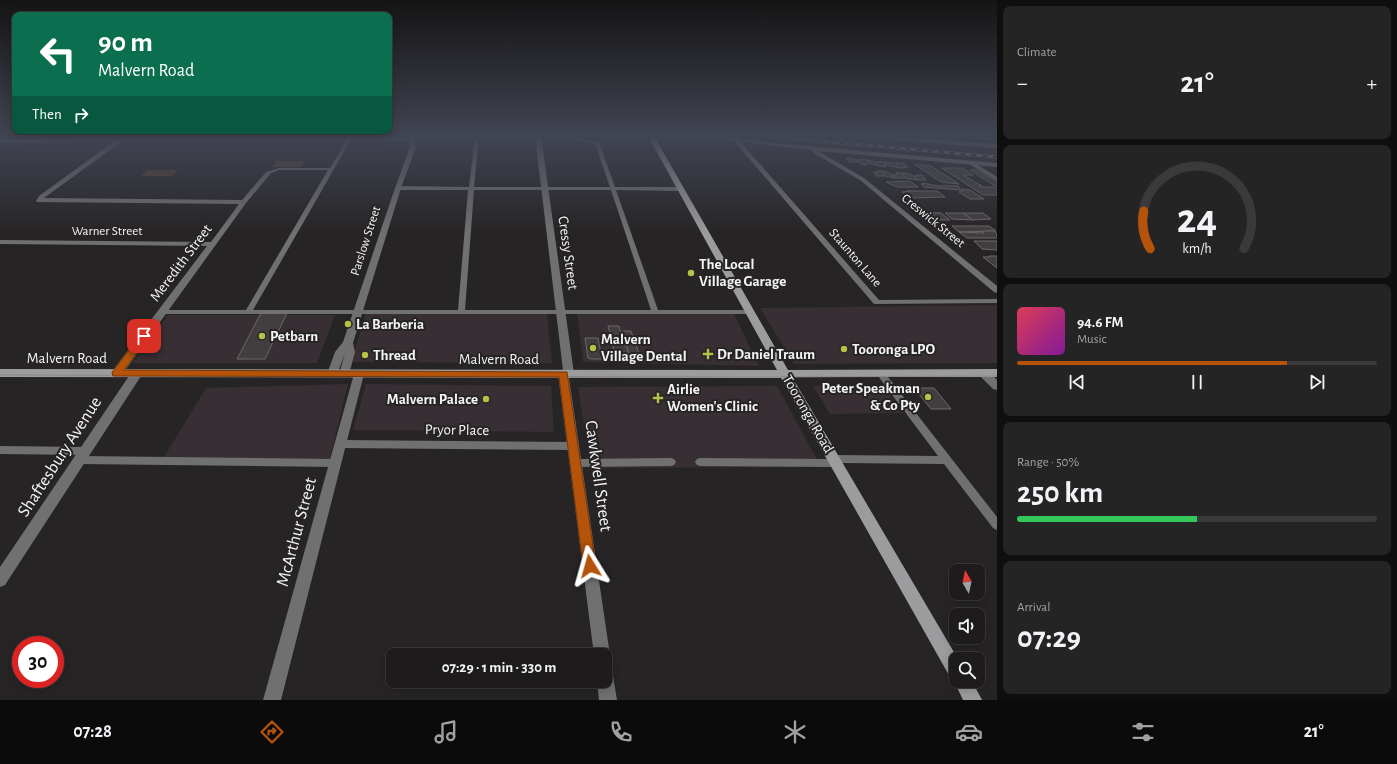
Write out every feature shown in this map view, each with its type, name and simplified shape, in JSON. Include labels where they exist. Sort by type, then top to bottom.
[{"type":"main road","name":"Tooronga Road","points":[[669,169],[949,659]]},
{"type":"main road","name":"Malvern Road","points":[[0,372],[332,374],[997,373]]},
{"type":"main road","points":[[966,688],[973,700]]},
{"type":"street","points":[[80,169],[41,197],[39,201],[243,203]]},
{"type":"street","name":"Parslow Street","points":[[332,374],[340,352],[348,343],[405,169]]},
{"type":"street","name":"Cressy Street","points":[[542,169],[561,312],[566,374]]},
{"type":"street","name":"Creswick Street","points":[[844,169],[862,179],[997,290]]},
{"type":"street","name":"Meredith Street","points":[[117,373],[243,203],[269,172]]},
{"type":"street","name":"Warner Street","points":[[0,242],[213,244]]},
{"type":"street","name":"Parslow Street","points":[[344,374],[350,352],[348,343]]},
{"type":"street","name":"Shaftesbury Avenue","points":[[0,580],[137,373]]},
{"type":"street","points":[[984,373],[997,386]]},
{"type":"street","name":"McArthur Street","points":[[272,700],[359,374]]},
{"type":"street","name":"Cawkwell Street","points":[[566,374],[575,463],[601,648]]},
{"type":"street","points":[[606,688],[608,700]]},
{"type":"lane","points":[[269,172],[279,169],[332,169]]},
{"type":"lane","points":[[248,312],[332,169]]},
{"type":"lane","points":[[461,312],[473,169]]},
{"type":"lane","points":[[606,169],[656,312]]},
{"type":"lane","name":"Staunton Lane","points":[[761,169],[877,302],[997,301]]},
{"type":"lane","points":[[981,169],[997,178]]},
{"type":"lane","points":[[398,188],[680,189]]},
{"type":"lane","points":[[162,312],[750,312]]},
{"type":"lane","points":[[881,374],[997,525]]},
{"type":"lane","name":"Pryor Place","points":[[340,444],[573,446]]},
{"type":"lane","points":[[0,450],[83,456],[335,463]]},
{"type":"lane","points":[[700,462],[946,460]]},
{"type":"lane","points":[[575,463],[671,462]]},
{"type":"shaded area","points":[[148,170],[178,170],[172,176],[141,176]]},
{"type":"shaded area","points":[[997,305],[997,363],[794,364],[760,308]]},
{"type":"shaded area","points":[[577,311],[734,314],[759,366],[583,362]]},
{"type":"shaded area","points":[[366,313],[547,314],[552,363],[351,362]]},
{"type":"shaded area","points":[[168,315],[335,315],[317,363],[132,363]]},
{"type":"shaded area","points":[[348,384],[329,462],[161,462],[206,388]]},
{"type":"shaded area","points":[[366,384],[551,386],[554,432],[353,430]]},
{"type":"shaded area","points":[[882,385],[903,413],[830,414],[813,386]]},
{"type":"shaded area","points":[[777,386],[821,467],[591,468],[578,387]]},
{"type":"building","points":[[921,169],[935,169],[959,184],[941,182]]},
{"type":"building","points":[[943,169],[963,169],[973,175],[963,175],[982,186],[979,186],[994,187],[997,189],[997,195],[983,195]]},
{"type":"building","points":[[970,170],[977,170],[997,182],[997,187]]},
{"type":"building","points":[[877,171],[882,171],[885,176],[876,176],[874,172],[878,173]]},
{"type":"building","points":[[882,171],[888,172],[895,178],[885,176]]},
{"type":"building","points":[[896,172],[902,173],[905,178],[895,178],[892,174],[897,175]]},
{"type":"building","points":[[902,173],[914,176],[917,180],[905,178]]},
{"type":"building","points":[[916,175],[922,175],[926,180],[917,180],[914,176],[917,176]]},
{"type":"building","points":[[910,181],[918,187],[897,187],[886,182]]},
{"type":"building","points":[[923,183],[938,186],[958,186],[961,190],[924,187],[921,184]]},
{"type":"building","points":[[962,189],[970,190],[984,199],[970,199],[959,192],[964,190]]},
{"type":"building","points":[[937,191],[945,197],[911,198],[902,192]]},
{"type":"building","points":[[923,212],[941,213],[950,220],[934,220]]},
{"type":"building","points":[[945,213],[963,213],[973,220],[952,219]]},
{"type":"building","points":[[963,213],[983,213],[991,219],[973,220]]},
{"type":"building","points":[[952,226],[989,226],[996,231],[959,232]]},
{"type":"building","points":[[982,231],[994,231],[997,234],[997,238],[967,238],[959,232],[984,233]]},
{"type":"building","points":[[974,241],[997,241],[997,250],[982,249]]},
{"type":"building","points":[[989,256],[997,256],[997,268],[983,257],[990,257]]},
{"type":"building","name":"Petbarn","points":[[261,313],[287,313],[265,359],[237,359]]},
{"type":"building","points":[[608,326],[619,326],[624,346],[627,346],[630,359],[616,359]]},
{"type":"building","points":[[623,331],[631,331],[641,359],[630,359]]},
{"type":"building","name":"Malvern Village Dental","points":[[585,338],[598,338],[602,359],[588,358]]},
{"type":"building","points":[[914,388],[934,388],[951,409],[931,409]]},
{"type":"tram line","points":[[0,375],[767,377],[997,376]]},
{"type":"place","name":"The Local Village Garage","points":[[691,273]]},
{"type":"place","name":"La Barberia","points":[[348,324]]},
{"type":"place","name":"Petbarn","points":[[262,336]]},
{"type":"place","name":"Malvern Village Dental","points":[[593,348]]},
{"type":"place","name":"Tooronga LPO","points":[[844,349]]},
{"type":"place","name":"Dr Daniel Traum","points":[[708,354]]},
{"type":"place","name":"Thread","points":[[365,355]]},
{"type":"place","name":"Peter Speakman & Co Pty","points":[[928,397]]},
{"type":"place","name":"Airlie Women's Clinic","points":[[658,398]]},
{"type":"place","name":"Malvern Palace","points":[[486,399]]},
{"type":"route","points":[[144,336],[117,373],[563,374],[590,566]]}]
